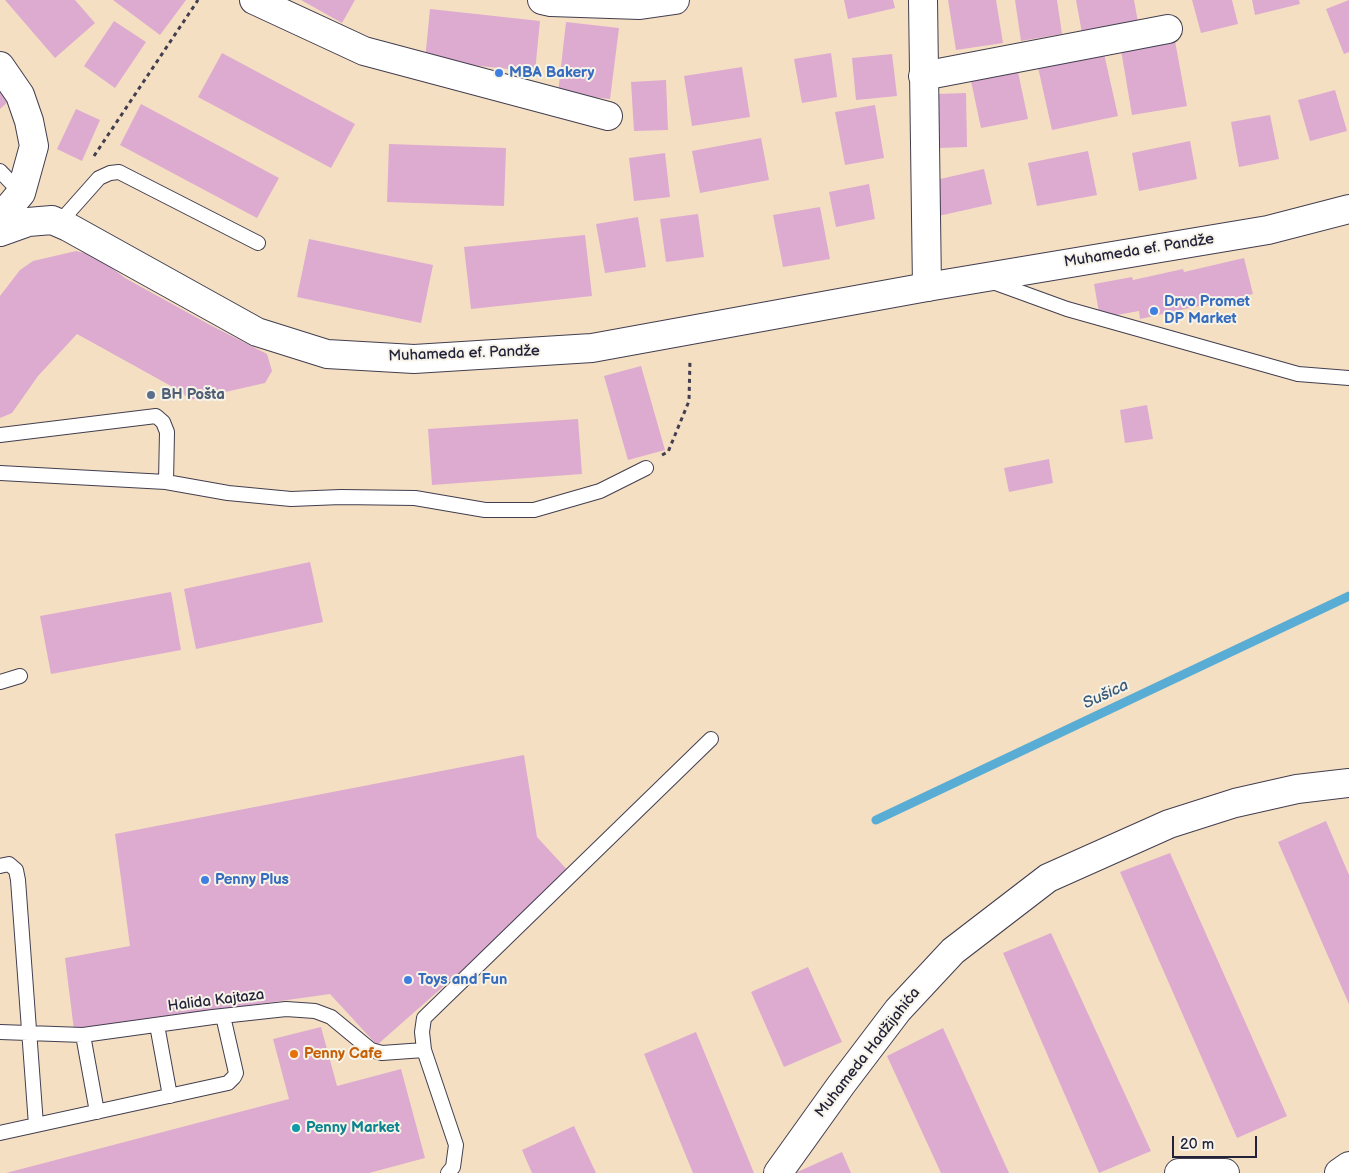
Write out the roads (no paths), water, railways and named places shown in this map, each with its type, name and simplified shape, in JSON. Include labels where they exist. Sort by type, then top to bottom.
[{"type":"street","points":[[254,0],[364,51],[608,116]]},
{"type":"street","points":[[542,0],[551,2],[640,5],[675,0]]},
{"type":"street","points":[[923,0],[927,287]]},
{"type":"street","points":[[923,76],[1168,29]]},
{"type":"street","points":[[0,66],[20,95],[29,121],[34,146],[21,193],[0,218]]},
{"type":"street","name":"Muhameda ef. Pandže","points":[[0,232],[28,222],[52,220],[258,332],[327,354],[414,360],[592,348],[927,287],[1268,230],[1349,209]]},
{"type":"street","name":"Muhameda Hadžijahića","points":[[778,1173],[846,1078],[904,1003],[953,951],[1048,878],[1169,824],[1235,803],[1297,789],[1349,783]]},
{"type":"street","points":[[1339,1173],[1349,1166]]},
{"type":"street","points":[[1179,1173],[1225,1173]]},
{"type":"lane","points":[[0,171],[21,193]]},
{"type":"lane","points":[[59,223],[99,178],[110,172],[119,172],[258,243]]},
{"type":"lane","points":[[980,278],[1067,309],[1288,372],[1349,378]]},
{"type":"lane","points":[[0,435],[156,416],[162,422],[167,432],[166,482]]},
{"type":"lane","points":[[0,473],[166,482],[228,493],[291,499],[341,497],[414,498],[486,510],[534,510],[600,490],[646,468]]},
{"type":"lane","points":[[0,682],[20,676]]},
{"type":"lane","points":[[448,1173],[453,1167],[456,1145],[424,1050],[422,1032],[424,1018],[711,739]]},
{"type":"lane","points":[[0,866],[9,864],[16,870],[18,880],[36,1125]]},
{"type":"lane","name":"Halida Kajtaza","points":[[0,1032],[82,1035],[286,1009],[315,1011],[331,1016],[371,1050],[382,1053],[424,1050]]},
{"type":"lane","points":[[0,1133],[228,1083],[236,1073],[223,1016]]},
{"type":"lane","points":[[157,1025],[170,1096]]},
{"type":"lane","points":[[82,1035],[97,1112]]},
{"type":"waterway","name":"Sušica","points":[[876,820],[1349,596]]},
{"type":"place","name":"MBA Bakery","points":[[499,73]]},
{"type":"place","name":"Drvo Promet DP Market","points":[[1154,311]]},
{"type":"place","name":"BH Pošta","points":[[151,395]]},
{"type":"place","name":"Penny Plus","points":[[205,880]]},
{"type":"place","name":"Toys and Fun","points":[[408,980]]},
{"type":"place","name":"Penny Cafe","points":[[294,1054]]},
{"type":"place","name":"Penny Market","points":[[296,1128]]}]
